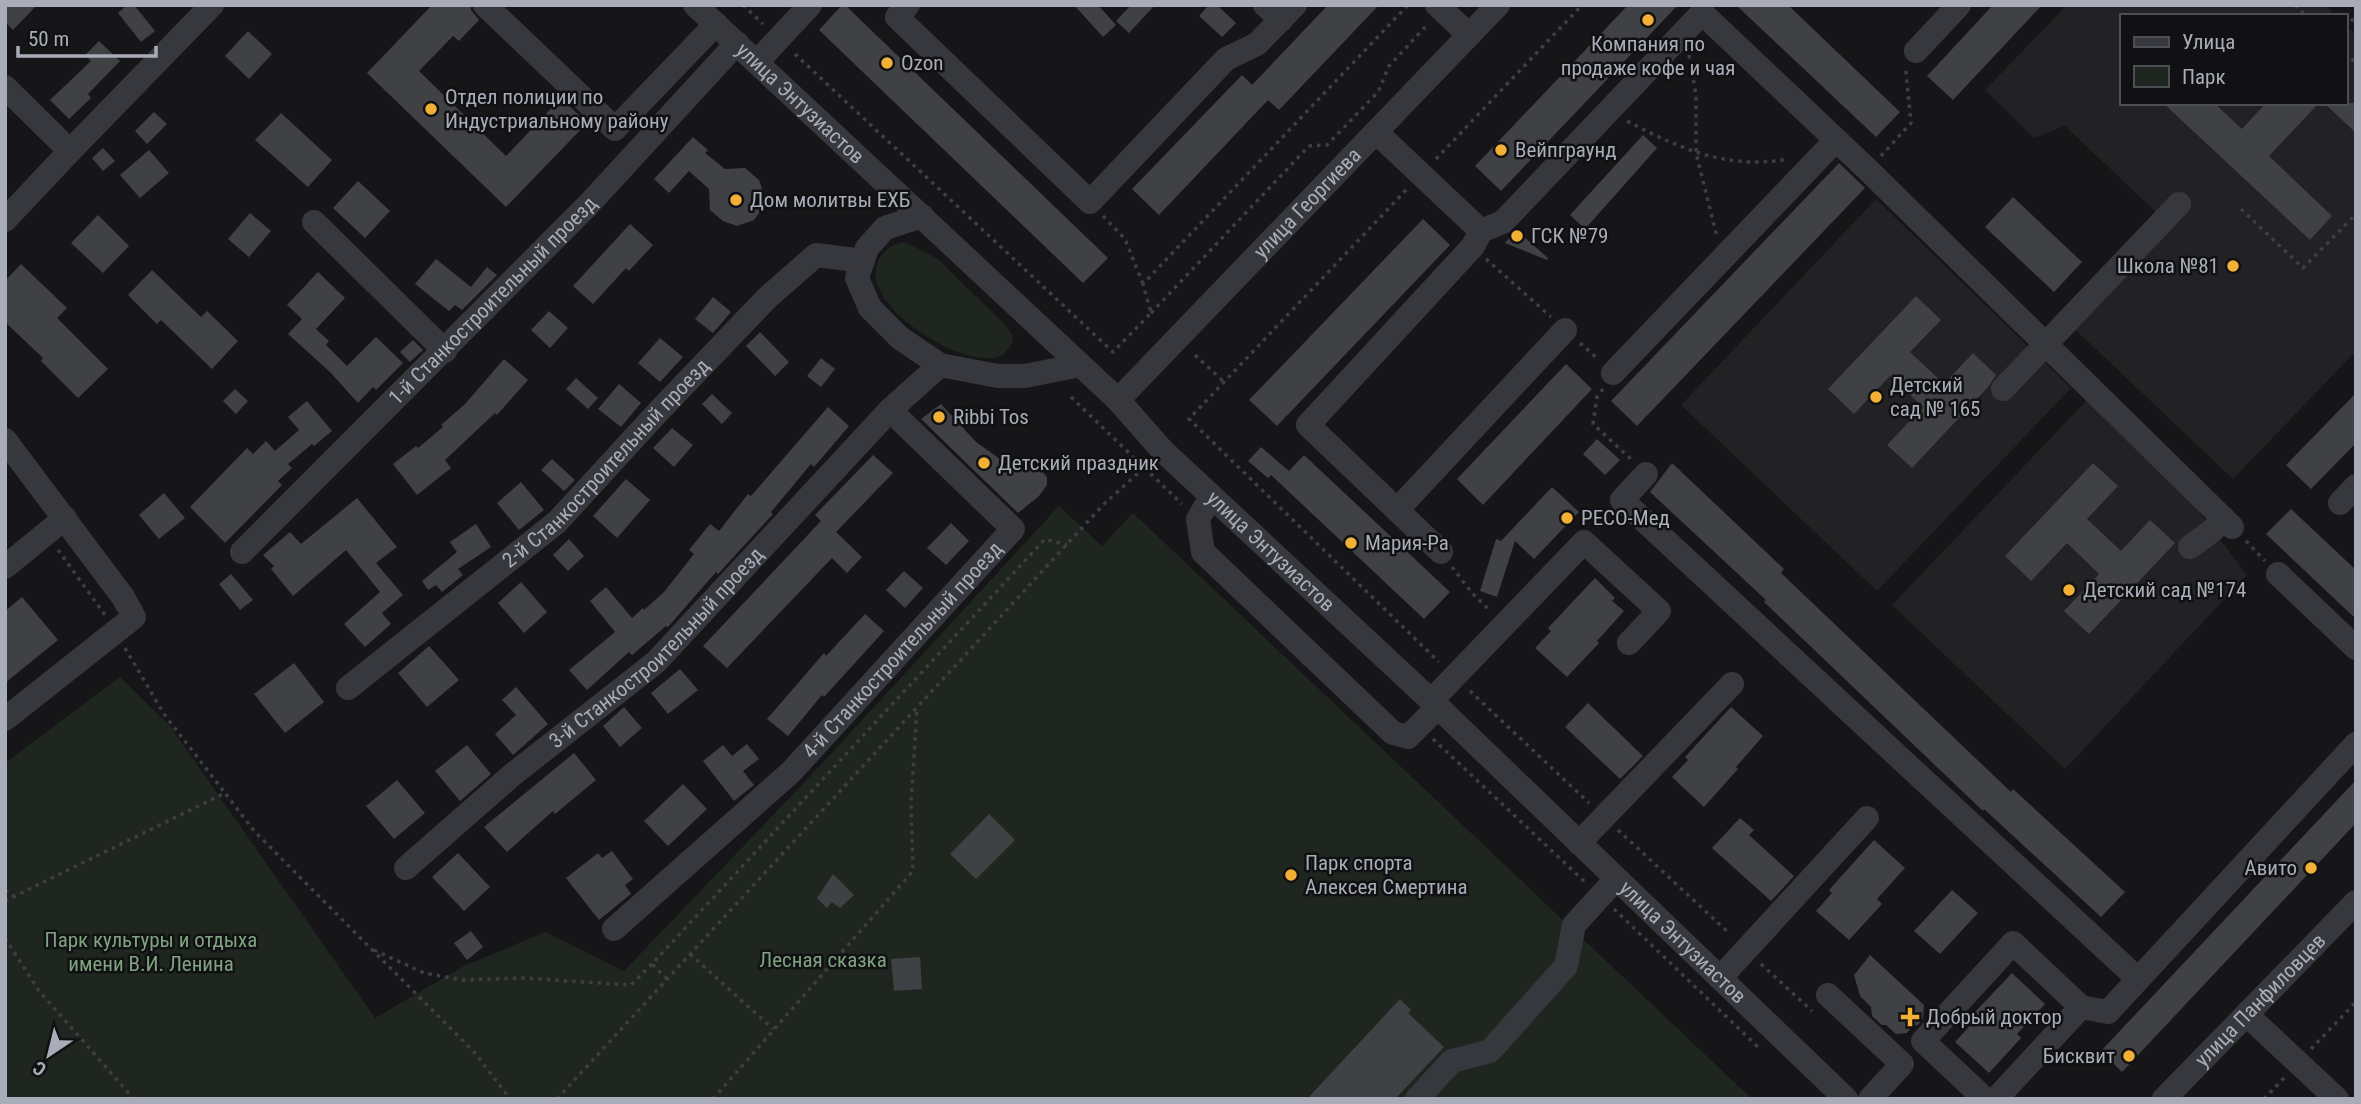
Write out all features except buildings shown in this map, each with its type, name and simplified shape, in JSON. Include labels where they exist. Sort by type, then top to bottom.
[{"type":"street","points":[[5,220],[212,5]]},
{"type":"street","points":[[485,5],[615,129],[716,24]]},
{"type":"street","name":"улица Энтузиастов","points":[[695,5],[1118,400],[1161,450],[1435,704],[1579,843],[1608,887],[1720,978],[1846,1099]]},
{"type":"street","points":[[757,62],[810,5]]},
{"type":"street","name":"улица Георгиева","points":[[1118,400],[1498,5]]},
{"type":"street","points":[[1916,51],[1959,5]]},
{"type":"street","points":[[1440,8],[1469,35]]},
{"type":"street","points":[[896,9],[1090,202],[1226,59],[1257,44],[1280,10]]},
{"type":"street","points":[[1441,552],[1308,425],[1477,239],[1503,222],[1685,31],[1698,9],[1832,144],[1867,170],[2228,523],[2190,547]]},
{"type":"street","name":"1-й Станкостроительный проезд","points":[[242,552],[589,204],[737,43]]},
{"type":"street","points":[[5,87],[70,150]]},
{"type":"street","points":[[1377,132],[1421,174],[1477,239]]},
{"type":"street","points":[[1613,373],[1832,144]]},
{"type":"street","points":[[2003,389],[2179,204]]},
{"type":"street","points":[[922,216],[884,228],[867,248],[858,278],[870,308],[900,338],[940,365],[998,376],[1025,376],[1080,365]]},
{"type":"street","points":[[314,222],[445,351]]},
{"type":"street","name":"2-й Станкостроительный проезд","points":[[348,688],[557,522],[767,298],[816,256],[863,261]]},
{"type":"street","points":[[1397,510],[1565,330]]},
{"type":"street","points":[[890,410],[940,365]]},
{"type":"street","name":"3-й Станкостроительный проезд","points":[[405,868],[512,775],[656,662],[890,410]]},
{"type":"street","name":"4-й Станкостроительный проезд","points":[[614,929],[791,772],[1013,529],[890,410]]},
{"type":"street","points":[[5,440],[123,597],[134,617],[5,719]]},
{"type":"street","points":[[1646,474],[1622,500],[2138,979]]},
{"type":"street","points":[[1211,497],[1198,519],[1203,552],[1393,733],[1408,737],[1420,726],[1454,676],[1584,542],[1659,611],[1629,643]]},
{"type":"street","points":[[7,561],[65,518]]},
{"type":"street","points":[[2278,574],[2356,648]]},
{"type":"street","points":[[1579,843],[1732,684]]},
{"type":"street","points":[[1985,1099],[1923,1041],[2013,943],[2081,1007],[2108,1012],[2356,744]]},
{"type":"street","points":[[1720,978],[1867,818]]},
{"type":"street","points":[[1417,1099],[1452,1061],[1490,1051],[1566,966],[1574,925],[1608,887]]},
{"type":"street","name":"улица Панфиловцев","points":[[2164,1099],[2356,902]]},
{"type":"street","points":[[1828,995],[1902,1064],[1870,1099]]},
{"type":"street","points":[[1996,1099],[2081,1007]]},
{"type":"street","points":[[2247,1015],[2337,1099]]},
{"type":"path","points":[[1582,5],[1189,419],[1604,817]]},
{"type":"path","points":[[1151,313],[1309,146],[1327,145],[1378,92],[1389,66],[1440,8]]},
{"type":"path","points":[[1685,31],[1696,95],[1696,153],[1722,259]]},
{"type":"path","points":[[1867,170],[1912,123],[1906,72],[1916,51]]},
{"type":"path","points":[[1608,112],[1696,153],[1738,162],[1788,160],[1832,144]]},
{"type":"path","points":[[1090,202],[1125,239],[1143,284]]},
{"type":"path","points":[[2241,209],[2303,268],[2356,214]]},
{"type":"path","points":[[1477,239],[1565,330],[1613,373],[1597,397],[1593,424],[1646,474]]},
{"type":"path","points":[[1195,355],[1224,382]]},
{"type":"path","points":[[1071,397],[1198,519]]},
{"type":"path","points":[[557,1099],[1104,504],[1144,468]]},
{"type":"path","points":[[1584,542],[1622,500]]},
{"type":"path","points":[[2228,523],[2278,574]]},
{"type":"path","points":[[369,947],[424,973],[463,980],[522,978],[631,985],[1045,539],[1067,545]]},
{"type":"path","points":[[1441,552],[1472,593],[1504,625]]},
{"type":"path","points":[[713,1099],[913,871],[911,804],[917,708]]},
{"type":"path","points":[[1420,726],[1608,887],[1762,1051]]},
{"type":"path","points":[[5,901],[225,793],[255,832],[474,1053],[510,1099]]},
{"type":"path","points":[[5,890],[15,897]]},
{"type":"path","points":[[5,938],[39,991],[134,1099]]},
{"type":"path","points":[[690,954],[773,1029]]},
{"type":"path","points":[[652,964],[667,979]]},
{"type":"shaded area","name":"Школа №81","points":[[2067,5],[2325,5],[2334,14],[2120,14],[2120,105],[2347,105],[2347,27],[2356,35],[2356,351],[2233,479],[2062,317],[2159,215],[2065,126],[2034,138],[1985,90]]},
{"type":"shaded area","name":"Детский сад № 165","points":[[1876,199],[2071,388],[1877,591],[1681,405]]},
{"type":"shaded area","name":"Детский сад №174","points":[[2086,401],[2195,506],[2247,575],[2065,769],[1892,605]]},
{"type":"green space","points":[[905,242],[938,259],[1003,323],[1012,334],[1013,341],[1005,352],[998,357],[980,358],[959,352],[935,341],[893,309],[880,290],[875,272],[885,252],[892,246]]},
{"type":"green space","points":[[1059,506],[1102,546],[1133,513],[1752,1099],[5,1099],[5,763],[120,677],[170,726],[375,1018],[464,966],[545,932],[624,971],[815,771]]},
{"type":"place","name":"Компания по продаже кофе и чая","points":[[1648,20]]},
{"type":"place","name":"Ozon","points":[[887,63]]},
{"type":"place","name":"Отдел полиции по Индустриальному району","points":[[431,109]]},
{"type":"place","name":"Вейпграунд","points":[[1501,150]]},
{"type":"place","name":"Дом молитвы ЕХБ","points":[[736,200]]},
{"type":"place","name":"ГСК №79","points":[[1517,236]]},
{"type":"place","name":"Школа №81","points":[[2233,266]]},
{"type":"place","name":"Детский сад № 165","points":[[1876,397]]},
{"type":"place","name":"Ribbi Tos","points":[[939,417]]},
{"type":"place","name":"Детский праздник","points":[[984,463]]},
{"type":"place","name":"РЕСО-Мед","points":[[1567,518]]},
{"type":"place","name":"Мария-Ра","points":[[1351,543]]},
{"type":"place","name":"Детский сад №174","points":[[2069,590]]},
{"type":"place","name":"Авито","points":[[2311,868]]},
{"type":"place","name":"Парк спорта Алексея Смертина","points":[[1291,875]]},
{"type":"place","name":"Добрый доктор","points":[[1910,1017]]},
{"type":"place","name":"Бисквит","points":[[2129,1056]]},
{"type":"park label","name":"Парк культуры и отдыха имени В.И. Ленина","points":[[151,952]]},
{"type":"park label","name":"Лесная сказка","points":[[823,960]]}]
